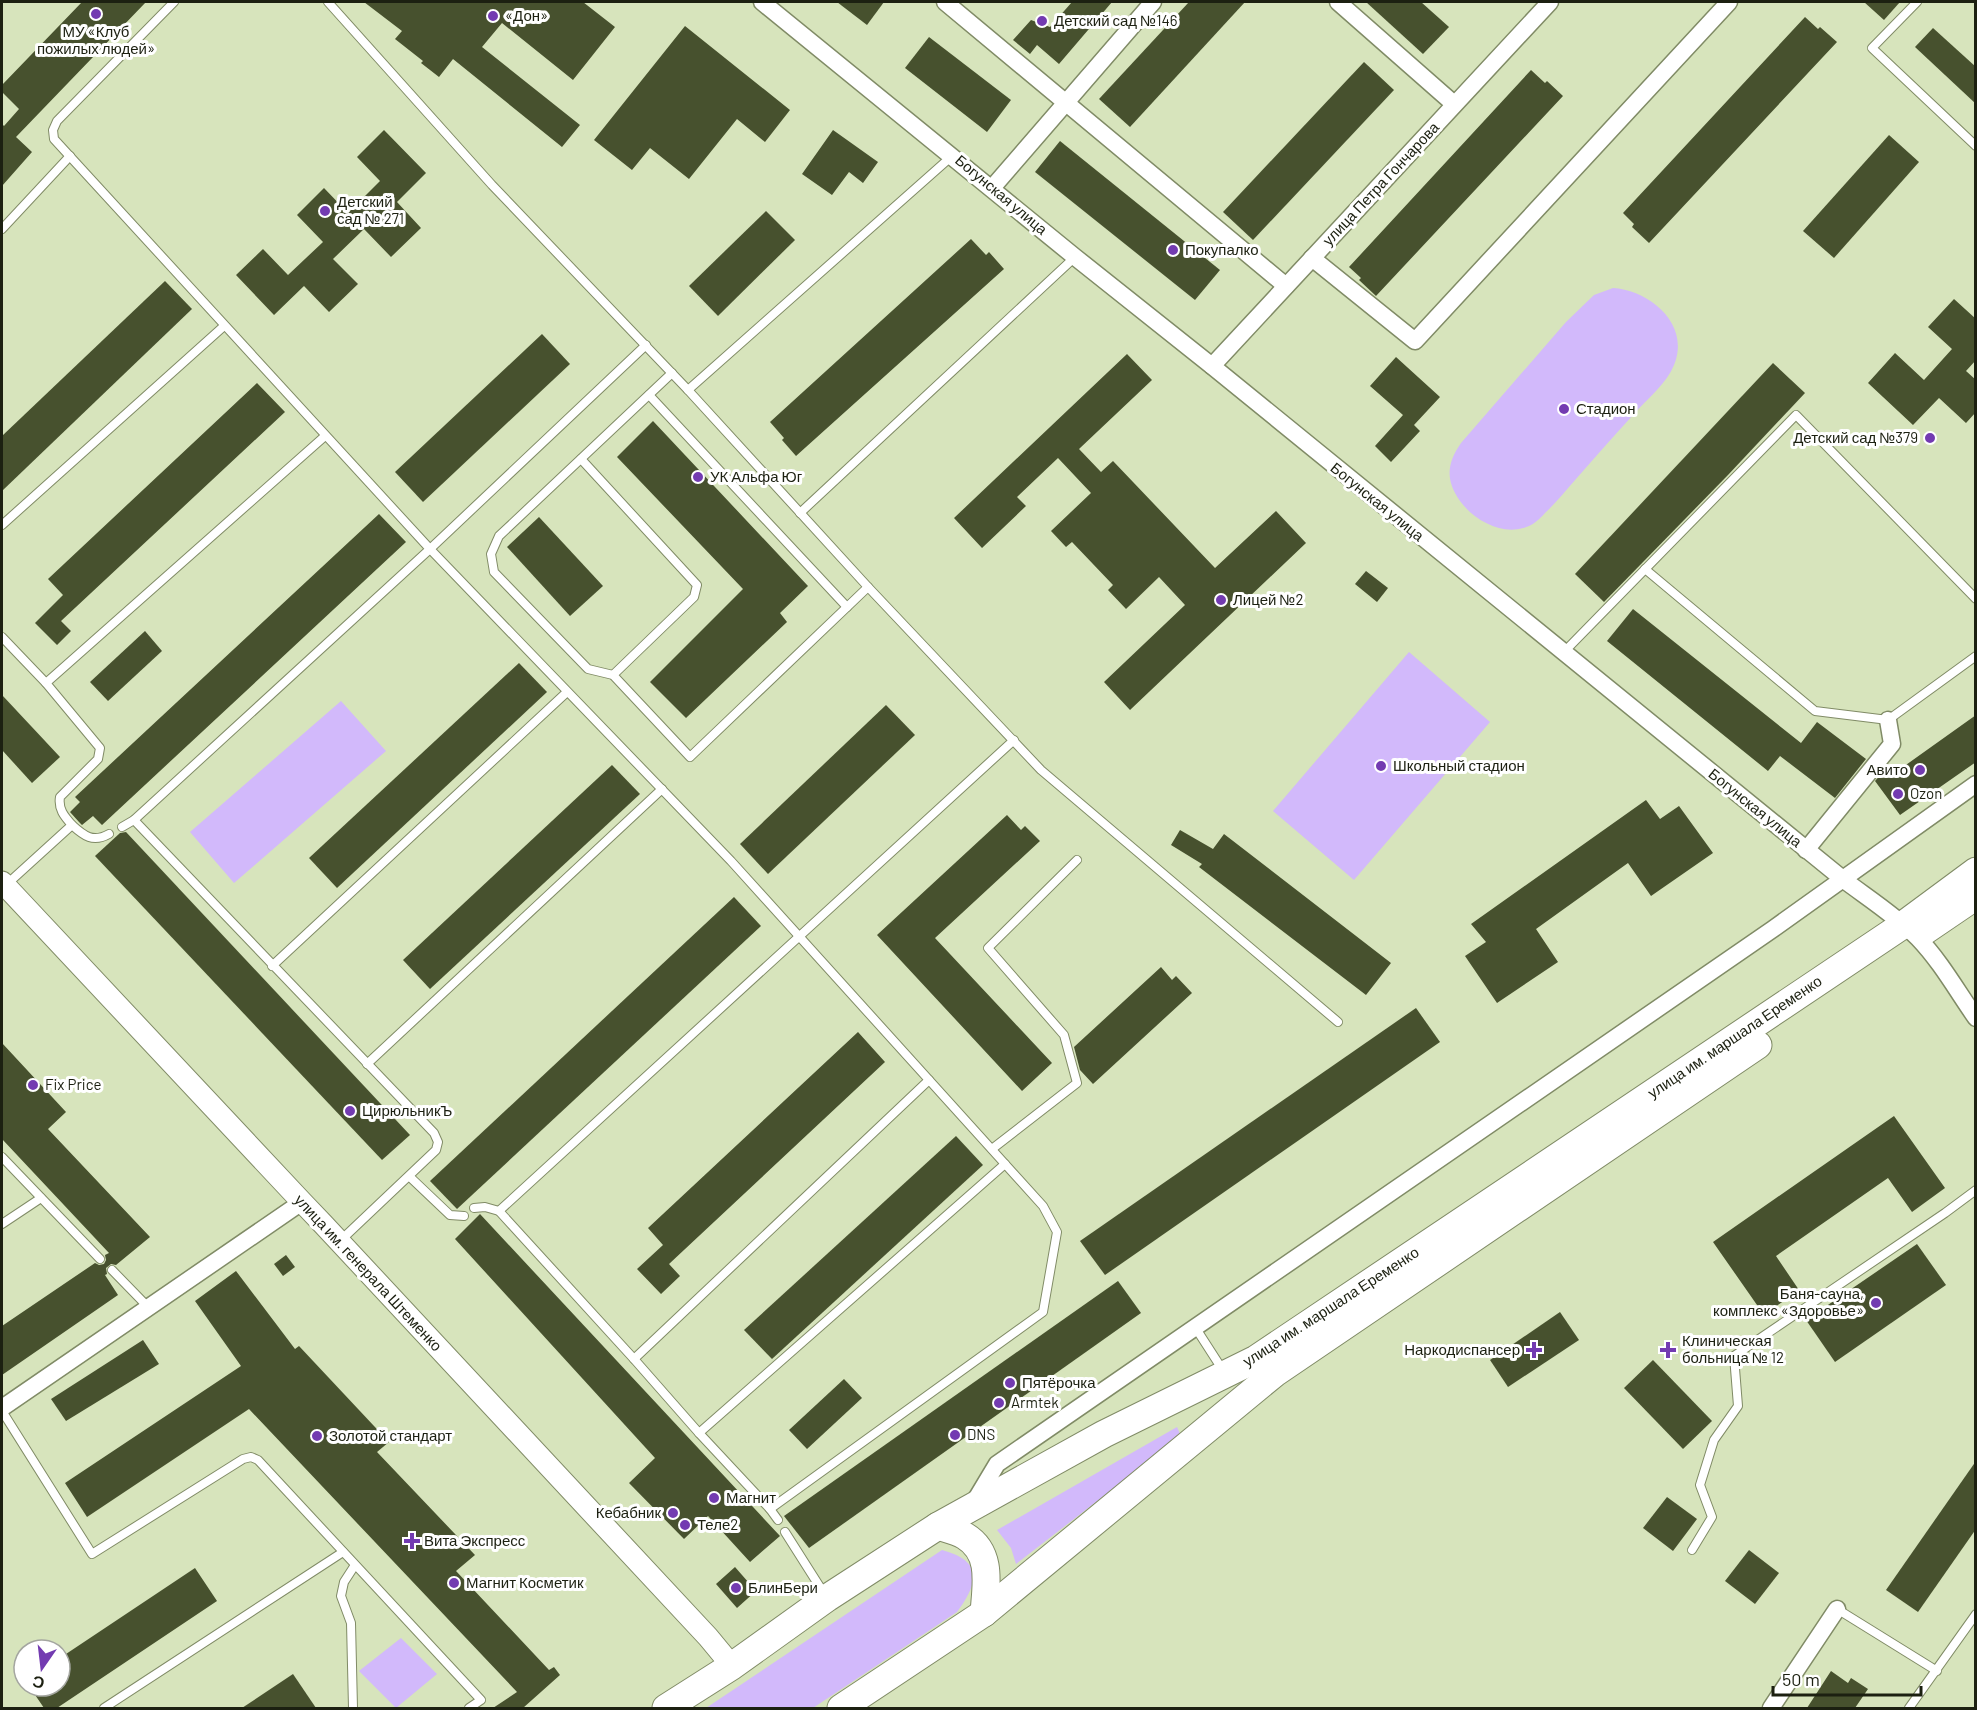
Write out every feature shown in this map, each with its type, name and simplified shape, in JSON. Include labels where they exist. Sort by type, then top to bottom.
[{"type":"highway","name":"улица им. маршала Еременко","points":[[841,1708],[984,1613],[1275,1373],[1910,931],[1976,871]]},
{"type":"highway","name":"улица им. маршала Еременко","points":[[666,1708],[732,1666],[827,1598],[938,1526],[1104,1434],[1256,1359],[1910,931],[1976,896]]},
{"type":"highway","points":[[938,1526],[965,1536],[981,1550],[987,1572],[984,1613]]},
{"type":"street","name":"Богунская улица","points":[[762,2],[1806,850],[1910,931],[1936,958],[1976,1018]]},
{"type":"street","points":[[945,2],[1286,286]]},
{"type":"street","points":[[992,188],[1153,2]]},
{"type":"street","points":[[1338,2],[1454,104]]},
{"type":"street","name":"улица Петра Гончарова","points":[[1212,366],[1550,2]]},
{"type":"street","points":[[1312,258],[1415,341],[1729,2]]},
{"type":"street","points":[[1806,850],[1892,744],[1888,720]]},
{"type":"street","points":[[970,1509],[997,1464],[1844,880],[1976,784]]},
{"type":"street","name":"улица им. генерала Штеменко","points":[[3,884],[340,1242],[708,1637],[732,1666]]},
{"type":"street","points":[[2,1410],[302,1202]]},
{"type":"street","points":[[1771,1708],[1837,1609]]},
{"type":"lane","points":[[174,2],[57,121],[53,130],[54,139],[430,549],[662,789],[798,935],[1043,1206],[1057,1232],[1043,1312],[770,1509]]},
{"type":"lane","points":[[328,2],[492,185],[646,345],[868,587],[1041,770],[1338,1022]]},
{"type":"lane","points":[[1917,2],[1872,48],[1976,146]]},
{"type":"lane","points":[[2,229],[70,156]]},
{"type":"lane","points":[[688,390],[953,156]]},
{"type":"lane","points":[[800,513],[1075,257]]},
{"type":"lane","points":[[2,525],[224,326]]},
{"type":"lane","points":[[122,827],[134,820],[430,549],[646,345]]},
{"type":"lane","points":[[672,373],[499,536],[491,554],[494,572],[588,669],[613,675],[690,757],[868,587]]},
{"type":"lane","points":[[649,395],[847,607]]},
{"type":"lane","points":[[1563,653],[1796,415],[1976,599]]},
{"type":"lane","points":[[46,683],[325,436]]},
{"type":"lane","points":[[581,459],[697,585],[694,597],[613,675]]},
{"type":"lane","points":[[1645,569],[1815,711],[1888,720],[1976,656]]},
{"type":"lane","points":[[2,637],[46,683],[100,748],[98,759],[60,797],[59,805],[62,814],[86,837],[102,838],[109,834]]},
{"type":"lane","points":[[272,966],[567,692]]},
{"type":"lane","points":[[499,1211],[798,935],[1014,740]]},
{"type":"lane","points":[[367,1064],[662,789]]},
{"type":"lane","points":[[134,820],[434,1134],[438,1142],[436,1150],[410,1177],[340,1242]]},
{"type":"lane","points":[[3,884],[72,825]]},
{"type":"lane","points":[[992,1149],[1077,1083],[1064,1035],[988,948],[1077,860]]},
{"type":"lane","points":[[634,1359],[929,1080]]},
{"type":"lane","points":[[2,1157],[100,1259]]},
{"type":"lane","points":[[699,1434],[1005,1164]]},
{"type":"lane","points":[[410,1177],[450,1215],[464,1215]]},
{"type":"lane","points":[[1692,1550],[1712,1516],[1700,1485],[1714,1440],[1738,1406],[1734,1356],[1936,1220],[1976,1190]]},
{"type":"lane","points":[[2,1224],[41,1198]]},
{"type":"lane","points":[[474,1208],[485,1207],[499,1211],[778,1520]]},
{"type":"lane","points":[[112,1270],[149,1309]]},
{"type":"lane","points":[[1195,1327],[1226,1374]]},
{"type":"lane","points":[[2,1410],[92,1554],[243,1459],[251,1457],[258,1460],[481,1700],[469,1708]]},
{"type":"lane","points":[[785,1532],[827,1598]]},
{"type":"lane","points":[[104,1708],[343,1552]]},
{"type":"lane","points":[[353,1708],[351,1623],[341,1596],[344,1582],[355,1565]]},
{"type":"lane","points":[[1837,1609],[1936,1671]]},
{"type":"lane","points":[[1909,1708],[1976,1614]]},
{"type":"shaded area","name":"Стадион","points":[[1613,288],[1627,290],[1653,302],[1672,323],[1677,336],[1678,350],[1671,372],[1538,520],[1526,527],[1514,530],[1488,524],[1465,508],[1455,493],[1450,472],[1456,450],[1566,322],[1594,295]]},
{"type":"shaded area","name":"Школьный стадион","points":[[1409,652],[1490,722],[1354,880],[1273,811]]},
{"type":"shaded area","points":[[341,701],[386,751],[234,883],[190,832]]},
{"type":"shaded area","points":[[1177,1427],[1181,1436],[1016,1564],[1011,1548],[997,1530]]},
{"type":"shaded area","points":[[942,1550],[965,1560],[973,1574],[970,1591],[957,1612],[813,1708],[706,1708]]},
{"type":"shaded area","points":[[401,1638],[437,1674],[396,1708],[359,1671]]},
{"type":"building","points":[[82,2],[146,2],[16,137],[32,152],[2,186],[2,124],[4,126],[19,109],[2,92],[2,85]]},
{"type":"building","points":[[364,2],[583,2],[615,27],[573,80],[502,23],[482,47],[580,125],[562,147],[453,59],[439,77],[395,39],[402,31]]},
{"type":"building","points":[[837,2],[884,2],[867,25]]},
{"type":"building","points":[[1072,2],[1112,2],[1059,64],[1037,45],[1030,54],[1013,40],[1031,20],[1050,27]]},
{"type":"building","points":[[1189,2],[1245,2],[1130,127],[1099,99]]},
{"type":"building","points":[[1366,2],[1421,2],[1449,27],[1423,54]]},
{"type":"building","points":[[1864,2],[1900,2],[1884,20]]},
{"type":"building","points":[[1805,17],[1837,42],[1649,243],[1632,227],[1634,224],[1623,213]]},
{"type":"building","points":[[685,26],[790,110],[765,142],[737,119],[689,179],[650,148],[632,170],[594,140]]},
{"type":"building","points":[[1933,28],[1976,67],[1976,104],[1915,47]]},
{"type":"building","points":[[929,37],[1011,100],[987,132],[905,68]]},
{"type":"building","points":[[1364,62],[1394,90],[1253,240],[1223,212]]},
{"type":"building","points":[[1531,70],[1563,96],[1376,296],[1349,267]]},
{"type":"building","points":[[384,130],[426,173],[397,202],[421,228],[391,257],[364,229],[333,259],[358,284],[329,312],[304,286],[274,315],[236,275],[263,249],[288,275],[323,242],[297,215],[324,188],[348,213],[380,181],[357,157]]},
{"type":"building","points":[[833,130],[878,162],[863,183],[849,172],[832,195],[802,174]]},
{"type":"building","points":[[1889,135],[1919,162],[1834,258],[1803,231]]},
{"type":"building","points":[[1060,141],[1220,270],[1195,300],[1035,172]]},
{"type":"building","points":[[766,211],[795,240],[718,316],[689,286]]},
{"type":"building","points":[[971,239],[986,255],[989,252],[1004,269],[796,456],[770,422]]},
{"type":"building","points":[[165,281],[192,309],[2,491],[2,436]]},
{"type":"building","points":[[1954,299],[1976,319],[1976,360],[1966,371],[1976,380],[1976,412],[1966,423],[1939,398],[1913,425],[1868,383],[1895,353],[1924,380],[1952,349],[1928,327]]},
{"type":"building","points":[[542,334],[570,364],[423,502],[395,472]]},
{"type":"building","name":"Лицей №2","points":[[1127,354],[1152,380],[1079,449],[1101,472],[1113,461],[1215,568],[1276,511],[1306,543],[1130,710],[1104,682],[1185,605],[1159,577],[1126,609],[1108,590],[1113,585],[1072,542],[1066,547],[1051,531],[1091,493],[1058,458],[1017,497],[1026,506],[982,548],[954,518]]},
{"type":"building","points":[[1396,357],[1440,397],[1414,425],[1420,431],[1391,462],[1375,446],[1403,415],[1370,386]]},
{"type":"building","points":[[1773,363],[1805,393],[1604,602],[1575,574]]},
{"type":"building","points":[[257,383],[285,412],[61,621],[71,631],[57,645],[35,623],[63,595],[48,579]]},
{"type":"building","points":[[653,421],[808,586],[780,613],[787,622],[686,718],[650,682],[743,589],[617,457]]},
{"type":"building","points":[[379,514],[406,542],[102,825],[93,816],[82,825],[70,812],[80,802],[75,797]]},
{"type":"building","points":[[539,517],[603,586],[570,616],[507,547]]},
{"type":"building","points":[[1366,571],[1388,588],[1377,602],[1355,584]]},
{"type":"building","points":[[1633,609],[1801,743],[1817,722],[1866,759],[1835,798],[1780,756],[1768,771],[1607,641]]},
{"type":"building","points":[[145,631],[162,651],[108,701],[90,682]]},
{"type":"building","points":[[519,663],[547,692],[337,888],[309,858]]},
{"type":"building","points":[[2,695],[60,757],[32,783],[2,750]]},
{"type":"building","points":[[886,705],[915,735],[768,874],[740,844]]},
{"type":"building","points":[[1976,715],[1976,762],[1900,815],[1875,781],[1883,772],[1889,777]]},
{"type":"building","points":[[612,765],[640,794],[430,989],[403,960]]},
{"type":"building","points":[[1646,800],[1660,819],[1679,806],[1713,853],[1651,896],[1628,863],[1536,929],[1558,962],[1497,1003],[1465,956],[1486,942],[1471,924]]},
{"type":"building","points":[[1007,815],[1021,830],[1025,826],[1040,841],[935,938],[1052,1063],[1022,1091],[877,935]]},
{"type":"building","points":[[1180,830],[1213,849],[1224,834],[1391,963],[1366,995],[1199,867],[1202,864],[1171,845]]},
{"type":"building","points":[[126,832],[410,1135],[382,1160],[95,856],[120,833]]},
{"type":"building","points":[[734,897],[761,926],[457,1209],[430,1181]]},
{"type":"building","points":[[1161,967],[1172,980],[1176,976],[1192,993],[1093,1084],[1080,1070],[1074,1047]]},
{"type":"building","points":[[1416,1008],[1440,1042],[1105,1275],[1080,1241]]},
{"type":"building","points":[[858,1032],[885,1062],[669,1264],[680,1276],[661,1294],[637,1269],[663,1245],[648,1228]]},
{"type":"building","points":[[2,1043],[66,1112],[48,1129],[150,1237],[116,1265],[111,1264],[106,1268],[107,1274],[105,1275],[118,1295],[2,1375],[2,1326],[95,1263],[104,1264],[105,1255],[109,1253],[2,1139]]},
{"type":"building","name":"Клиническая больница № 12","points":[[1894,1116],[1945,1188],[1912,1212],[1888,1178],[1776,1256],[1799,1290],[1764,1315],[1713,1242]]},
{"type":"building","points":[[956,1136],[983,1165],[772,1359],[744,1330]]},
{"type":"building","points":[[480,1214],[780,1536],[750,1562],[708,1516],[684,1539],[629,1483],[655,1458],[455,1239]]},
{"type":"building","name":"Баня-сауна, комплекс «Здоровье»","points":[[1917,1244],[1946,1285],[1835,1362],[1806,1320]]},
{"type":"building","points":[[286,1255],[295,1267],[283,1276],[274,1264]]},
{"type":"building","points":[[236,1271],[295,1349],[299,1346],[389,1442],[377,1452],[475,1555],[456,1571],[549,1670],[554,1667],[560,1675],[523,1708],[493,1708],[517,1692],[249,1409],[87,1517],[65,1483],[241,1366],[195,1301]]},
{"type":"building","points":[[1118,1281],[1141,1313],[809,1548],[784,1516]]},
{"type":"building","name":"Наркодиспансер","points":[[1560,1312],[1579,1340],[1508,1387],[1490,1360]]},
{"type":"building","points":[[143,1340],[159,1364],[66,1421],[51,1399]]},
{"type":"building","points":[[1653,1360],[1712,1421],[1683,1449],[1624,1388]]},
{"type":"building","points":[[844,1379],[862,1398],[807,1449],[789,1430]]},
{"type":"building","points":[[1976,1461],[1976,1529],[1918,1612],[1886,1590]]},
{"type":"building","points":[[1667,1497],[1697,1519],[1673,1551],[1643,1528]]},
{"type":"building","points":[[1749,1550],[1779,1573],[1755,1604],[1725,1581]]},
{"type":"building","name":"БлинБери","points":[[735,1567],[756,1591],[737,1608],[716,1584]]},
{"type":"building","points":[[195,1568],[217,1601],[72,1698],[72,1650]]},
{"type":"building","points":[[1831,1671],[1848,1683],[1851,1678],[1868,1689],[1855,1708],[1807,1708]]},
{"type":"building","points":[[293,1674],[316,1708],[242,1708]]},
{"type":"building","points":[[37,1698],[72,1698],[57,1708],[44,1708]]},
{"type":"place","name":"МУ «Клуб пожилых людей»","points":[[96,14]]},
{"type":"place","name":"«Дон»","points":[[493,16]]},
{"type":"place","name":"Детский сад №146","points":[[1042,21]]},
{"type":"place","name":"Детский сад № 271","points":[[325,211]]},
{"type":"place","name":"Покупалко","points":[[1173,250]]},
{"type":"place","name":"Стадион","points":[[1564,409]]},
{"type":"place","name":"Детский сад №379","points":[[1930,438]]},
{"type":"place","name":"УК Альфа Юг","points":[[698,477]]},
{"type":"place","name":"Лицей №2","points":[[1221,600]]},
{"type":"place","name":"Школьный стадион","points":[[1381,766]]},
{"type":"place","name":"Авито","points":[[1920,770]]},
{"type":"place","name":"Ozon","points":[[1898,794]]},
{"type":"place","name":"Fix Price","points":[[33,1085]]},
{"type":"place","name":"ЦирюльникЪ","points":[[350,1111]]},
{"type":"place","name":"Баня-сауна, комплекс «Здоровье»","points":[[1876,1303]]},
{"type":"place","name":"Наркодиспансер","points":[[1534,1350]]},
{"type":"place","name":"Клиническая больница № 12","points":[[1668,1350]]},
{"type":"place","name":"Пятёрочка","points":[[1010,1383]]},
{"type":"place","name":"Armtek","points":[[999,1403]]},
{"type":"place","name":"DNS","points":[[955,1435]]},
{"type":"place","name":"Золотой стандарт","points":[[317,1436]]},
{"type":"place","name":"Магнит","points":[[714,1498]]},
{"type":"place","name":"Кебабник","points":[[673,1513]]},
{"type":"place","name":"Теле2","points":[[685,1525]]},
{"type":"place","name":"Вита Экспресс","points":[[412,1541]]},
{"type":"place","name":"Магнит Косметик","points":[[454,1583]]},
{"type":"place","name":"БлинБери","points":[[736,1588]]}]
